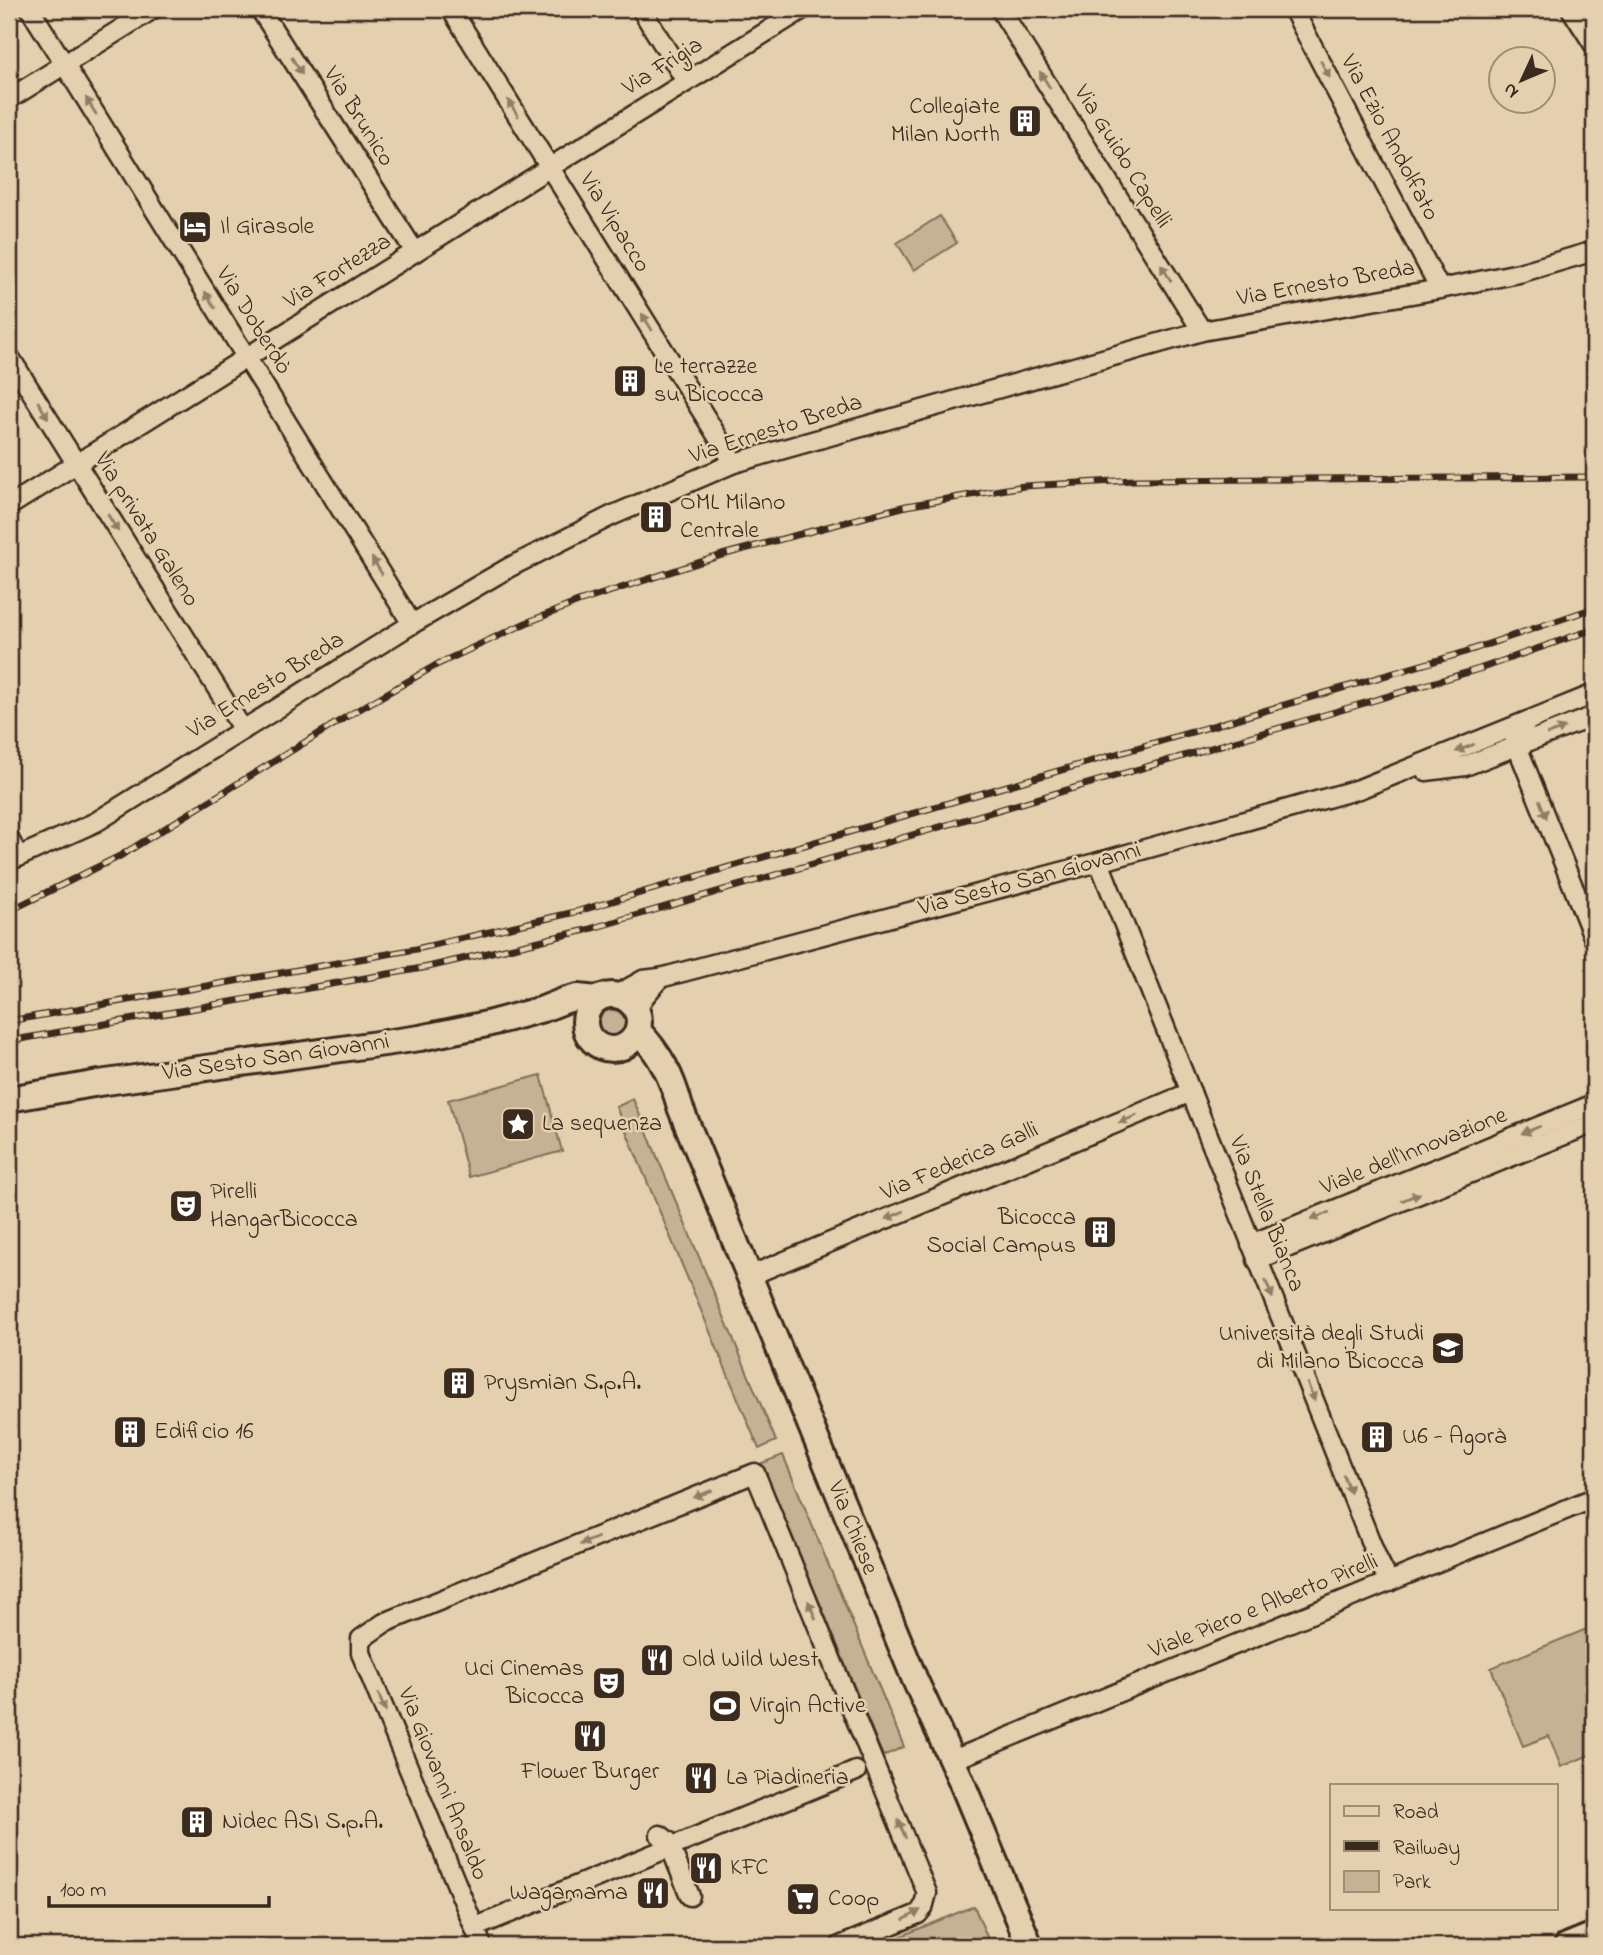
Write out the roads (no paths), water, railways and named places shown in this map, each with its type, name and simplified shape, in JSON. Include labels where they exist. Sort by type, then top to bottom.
[{"type":"street","name":"Via Doberdò","points":[[30,9],[412,624]]},
{"type":"street","points":[[9,99],[153,9]]},
{"type":"street","name":"Via Brunico","points":[[260,9],[415,252]]},
{"type":"street","name":"Via Vipacco","points":[[451,9],[734,463]]},
{"type":"street","points":[[641,9],[686,81]]},
{"type":"street","name":"Via Frigia","points":[[549,166],[803,9]]},
{"type":"street","name":"Via Guido Capelli","points":[[1000,9],[1202,331]]},
{"type":"street","name":"Via Ezio Andolfato","points":[[1293,9],[1440,289]]},
{"type":"street","points":[[1571,9],[1594,45]]},
{"type":"street","name":"Via Fortezza","points":[[9,506],[549,166]]},
{"type":"street","name":"Via Ernesto Breda","points":[[14,859],[96,822],[412,624],[510,567],[611,516],[734,463],[1202,331],[1519,273],[1594,251]]},
{"type":"street","name":"Via privata Galeno","points":[[9,356],[243,730]]},
{"type":"street","name":"Via Sesto San Giovanni","points":[[9,1099],[99,1083],[420,1038],[542,1009],[578,997],[607,997],[650,978],[660,978],[1099,862],[1359,789],[1594,694]]},
{"type":"street","name":"Via Sesto San Giovanni","points":[[1398,775],[1465,766],[1594,716]]},
{"type":"street","points":[[1528,722],[1514,736],[1517,746],[1594,939]]},
{"type":"street","points":[[9,839],[14,859]]},
{"type":"street","name":"Via Stella Bianca","points":[[1099,862],[1389,1583]]},
{"type":"street","points":[[634,1030],[629,1001],[607,997],[587,1011],[585,1024],[589,1037],[599,1046],[612,1050],[634,1030],[644,997],[660,978]]},
{"type":"street","name":"Via Sesto San Giovanni","points":[[542,1009],[566,1013],[585,1024]]},
{"type":"street","name":"Via Chiese","points":[[634,1030],[645,1060],[680,1107],[909,1666],[953,1760],[1030,1946]]},
{"type":"street","name":"Via Federica Galli","points":[[749,1276],[1191,1092]]},
{"type":"street","name":"Viale dell'Innovazione","points":[[1254,1252],[1594,1104]]},
{"type":"street","name":"Viale dell'Innovazione","points":[[1254,1252],[1594,1123]]},
{"type":"street","name":"Via Giovanni Ansaldo","points":[[482,1946],[362,1653],[361,1639],[384,1623],[755,1473],[928,1893],[918,1914],[840,1946]]},
{"type":"street","name":"Viale Piero e Alberto Pirelli","points":[[953,1760],[1594,1498]]},
{"type":"street","points":[[483,1924],[667,1838],[856,1771]]},
{"type":"street","points":[[667,1838],[691,1896]]},
{"type":"street","points":[[1567,1946],[1594,1935]]},
{"type":"railway","points":[[9,911],[120,856],[351,714],[438,664],[578,602],[722,555],[906,506],[1024,486],[1134,480],[1594,477]]},
{"type":"railway","points":[[9,1021],[416,949],[575,912],[1459,654],[1594,608]]},
{"type":"railway","points":[[9,1041],[428,967],[586,930],[1479,669],[1594,629]]},
{"type":"place","name":"Collegiate Milan North","points":[[1025,121]]},
{"type":"place","name":"Il Girasole","points":[[195,227]]},
{"type":"place","name":"Le terrazze su Bicocca","points":[[630,381]]},
{"type":"place","name":"OML Milano Centrale","points":[[656,517]]},
{"type":"place","name":"La sequenza","points":[[518,1124]]},
{"type":"place","name":"Pirelli HangarBicocca","points":[[186,1206]]},
{"type":"place","name":"Bicocca Social Campus","points":[[1100,1232]]},
{"type":"place","name":"Università degli Studi di Milano Bicocca","points":[[1448,1348]]},
{"type":"place","name":"Prysmian S.p.A.","points":[[459,1383]]},
{"type":"place","name":"Edificio 16","points":[[130,1432]]},
{"type":"place","name":"U6 - Agorà","points":[[1377,1437]]},
{"type":"place","name":"Old Wild West","points":[[657,1660]]},
{"type":"place","name":"Uci Cinemas Bicocca","points":[[609,1683]]},
{"type":"place","name":"Virgin Active","points":[[725,1706]]},
{"type":"place","name":"Flower Burger","points":[[590,1736]]},
{"type":"place","name":"La Piadineria","points":[[701,1778]]},
{"type":"place","name":"Nidec ASI S.p.A.","points":[[197,1822]]},
{"type":"place","name":"KFC","points":[[706,1868]]},
{"type":"place","name":"Wagamama","points":[[653,1893]]},
{"type":"place","name":"Coop","points":[[803,1899]]}]
